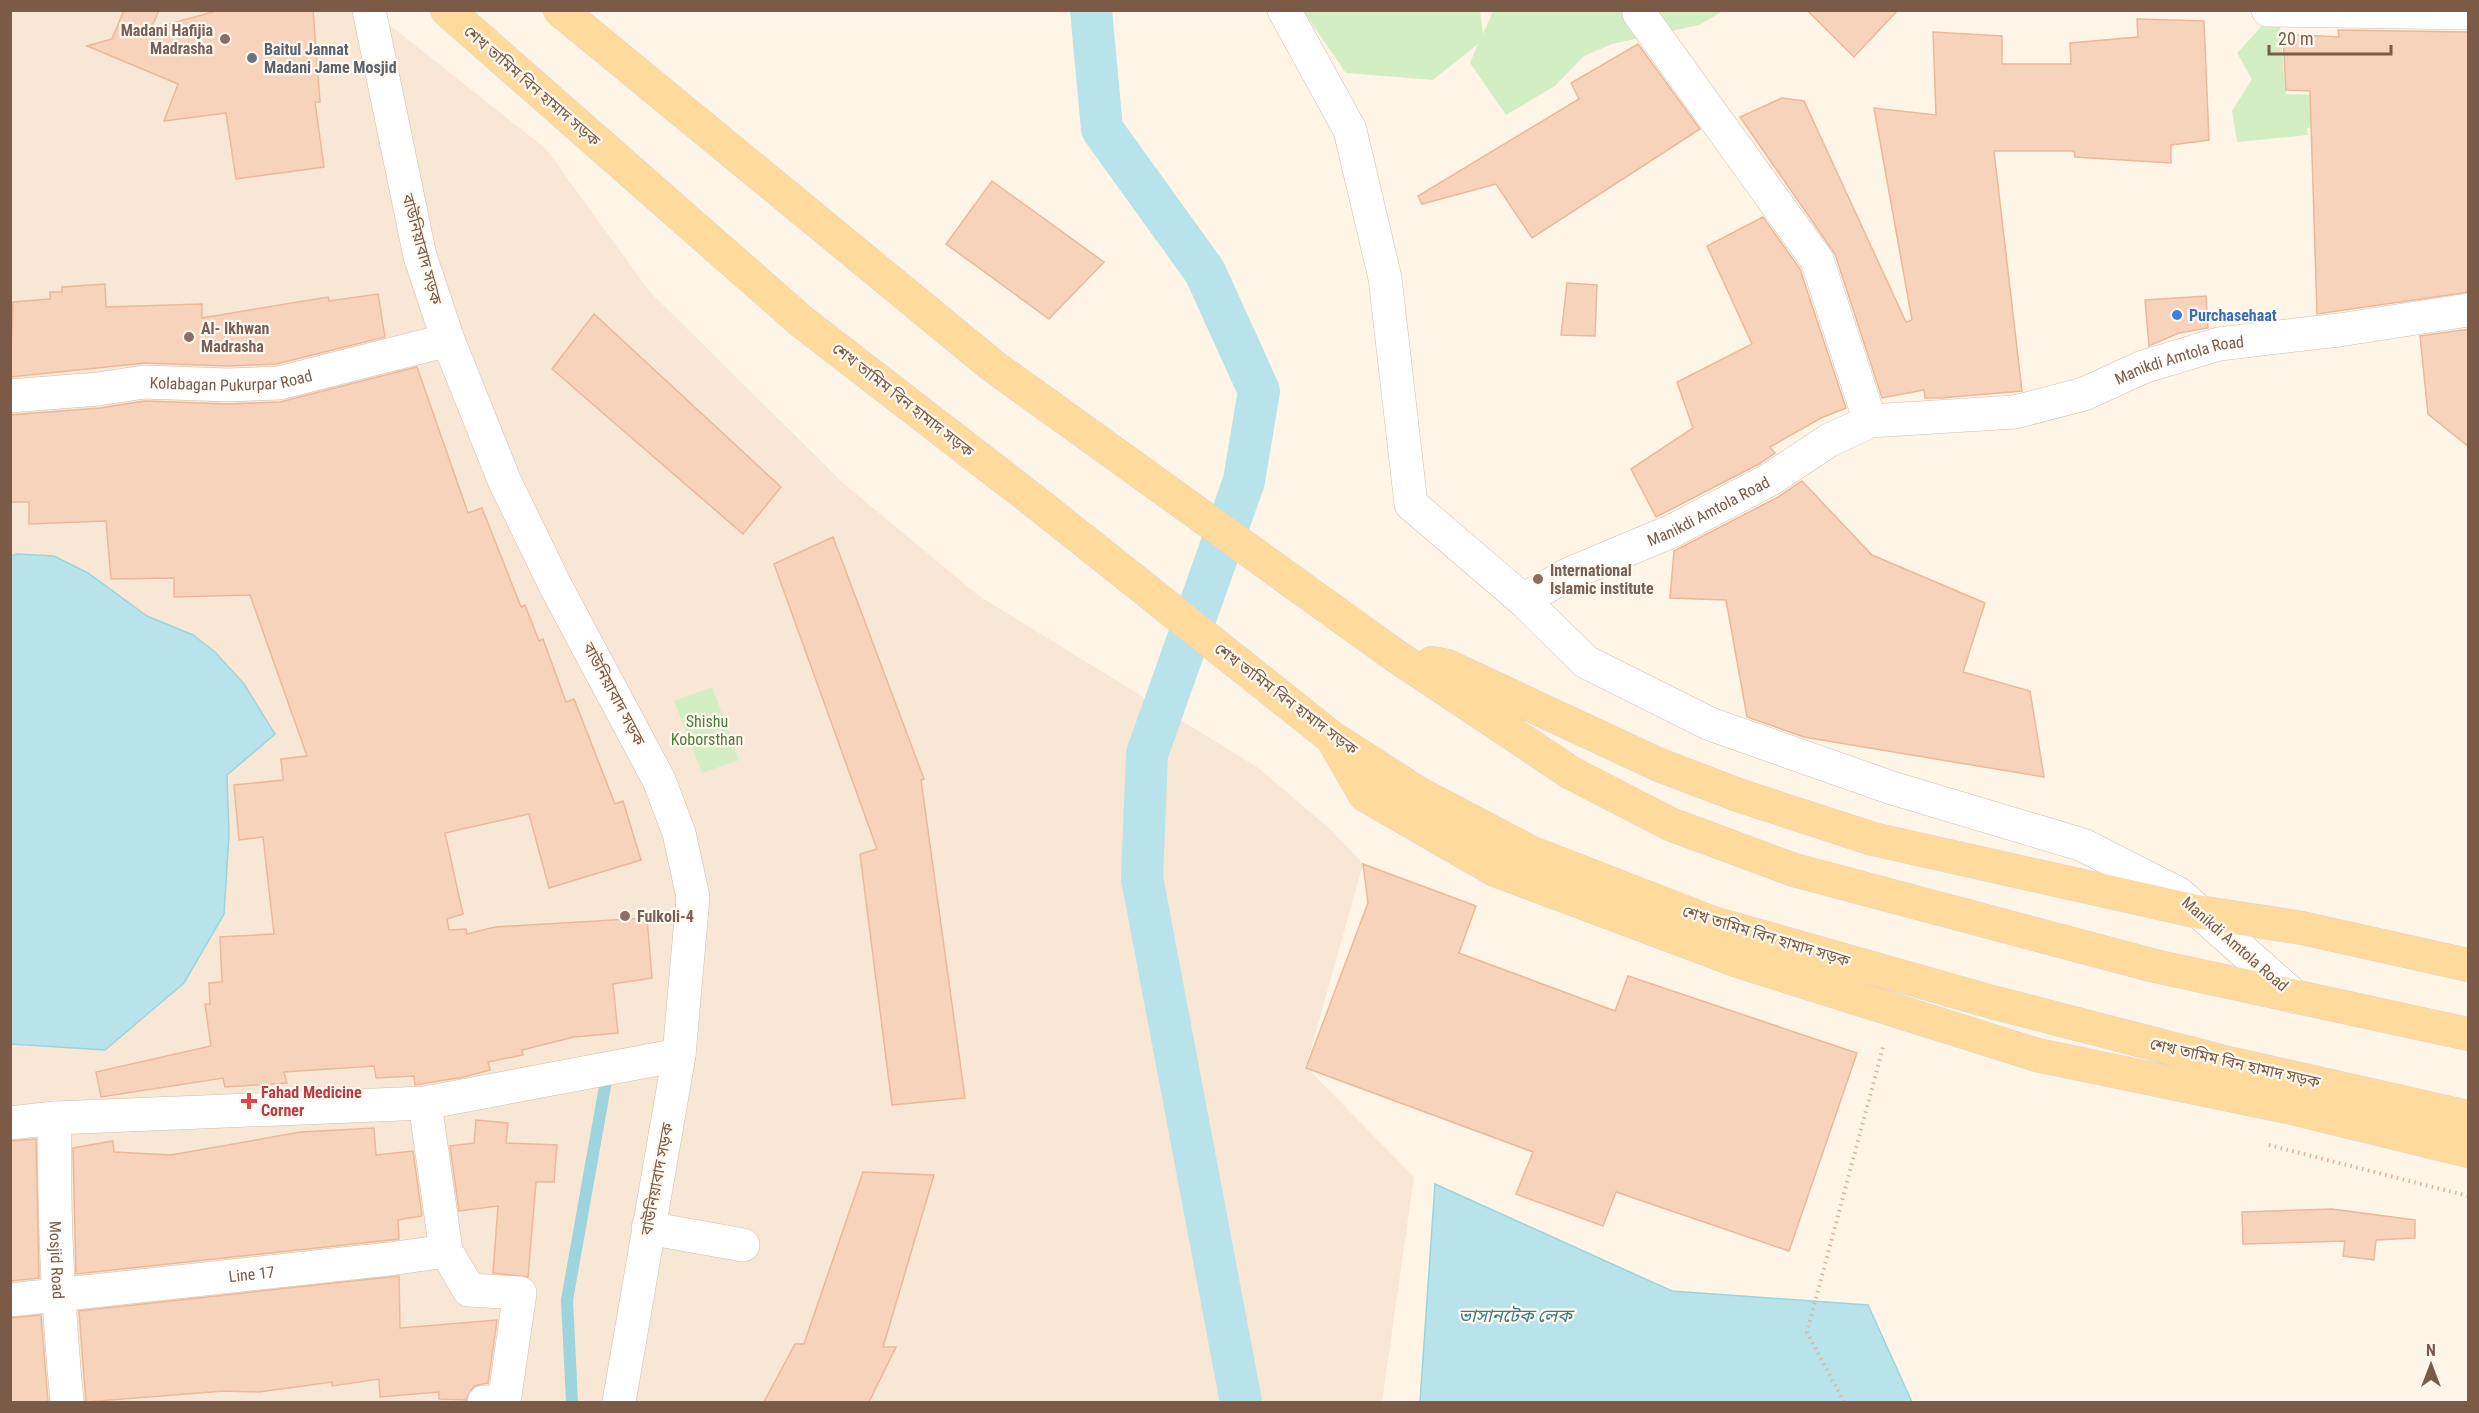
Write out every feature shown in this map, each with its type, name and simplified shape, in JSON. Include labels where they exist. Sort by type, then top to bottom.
[{"type":"main road","name":"শেখ তামিম বিন হামাদ সড়ক","points":[[447,10],[801,321],[1038,504],[1331,737],[1418,793],[1530,852],[1713,923],[1992,1002],[2177,1050],[2469,1117]]},
{"type":"main road","points":[[560,10],[993,366],[1393,654],[1571,773],[1671,824],[1794,870],[2144,963],[2469,1034]]},
{"type":"main road","points":[[1393,654],[1447,666],[1657,764],[1738,795],[1862,835],[2199,912],[2302,928],[2469,965]]},
{"type":"main road","points":[[1331,737],[1365,795],[1495,870],[1741,962],[2037,1055],[2288,1107],[2469,1151]]},
{"type":"street","name":"বাউনিয়াবাদ সড়ক","points":[[369,10],[420,256],[448,340],[505,482],[556,587],[660,780],[679,832],[693,897],[679,1055],[619,1402]]},
{"type":"street","points":[[1284,10],[1350,130],[1385,278],[1411,504],[1523,600]]},
{"type":"street","points":[[2268,10],[2469,13]]},
{"type":"street","points":[[1640,13],[1816,260],[1870,421]]},
{"type":"street","name":"Manikdi Amtola Road","points":[[2295,997],[2179,894],[2083,845],[1892,788],[1710,724],[1586,662],[1523,600],[1569,574],[1672,531],[1769,480],[1828,441],[1870,421],[2015,412],[2084,394],[2143,366],[2218,344],[2350,329],[2469,310]]},
{"type":"street","name":"Kolabagan Pukurpar Road","points":[[10,396],[98,389],[144,382],[228,385],[279,383],[448,340]]},
{"type":"street","points":[[10,1123],[55,1118],[425,1103],[679,1055]]},
{"type":"street","points":[[425,1103],[446,1251],[469,1290],[520,1293],[504,1402],[484,1402]]},
{"type":"street","name":"Mosjid Road","points":[[55,1118],[53,1200],[57,1297],[67,1402]]},
{"type":"street","points":[[648,1228],[743,1245]]},
{"type":"street","name":"Line 17","points":[[10,1300],[57,1297],[446,1251]]},
{"type":"path","points":[[1844,1402],[1807,1332],[1883,1046]]},
{"type":"shaded area","points":[[11,11],[372,11],[546,149],[649,291],[843,483],[979,596],[1257,767],[1331,830],[1363,864],[1306,1067],[1414,1177],[1382,1402],[11,1402],[10,1044],[105,1050],[229,835],[227,775],[193,635],[147,616],[88,573],[17,554],[11,556]]},
{"type":"green space","points":[[1303,11],[1480,11],[1483,34],[1493,11],[1723,11],[1699,25],[1612,44],[1584,56],[1555,86],[1506,115],[1470,63],[1478,44],[1433,80],[1346,73]]},
{"type":"green space","points":[[2263,25],[2280,27],[2286,94],[2332,95],[2336,123],[2307,128],[2308,135],[2237,142],[2232,111],[2252,79],[2237,53]]},
{"type":"green space","name":"Shishu Koborsthan","points":[[712,687],[739,760],[702,773],[674,701]]},
{"type":"water","points":[[17,554],[54,556],[88,573],[147,616],[193,635],[215,652],[244,684],[275,734],[227,775],[229,835],[224,914],[184,983],[105,1050],[11,1044],[10,556]]},
{"type":"water","name":"ভাসানটেক লেক","points":[[1435,1184],[1672,1291],[1868,1305],[1912,1402],[1420,1402]]},
{"type":"building","points":[[124,10],[159,10],[151,29],[220,10],[313,10],[320,102],[315,102],[324,167],[236,179],[226,113],[164,121],[178,84],[87,46],[112,39]]},
{"type":"building","points":[[1807,10],[1898,10],[1854,57]]},
{"type":"building","points":[[2137,19],[2204,21],[2209,140],[2171,145],[2171,163],[2075,157],[2074,151],[1994,151],[2022,391],[1925,398],[1924,390],[1882,398],[1835,254],[1740,117],[1782,98],[1804,101],[1906,322],[1912,320],[1874,108],[1936,115],[1933,32],[2002,36],[2002,64],[2071,64],[2070,43],[2138,37]]},
{"type":"building","points":[[2338,30],[2469,32],[2469,292],[2317,314],[2310,91],[2286,90],[2283,34],[2339,37]]},
{"type":"building","points":[[1638,44],[1700,129],[1532,238],[1496,184],[1422,204],[1418,196],[1579,99],[1571,83]]},
{"type":"building","points":[[992,181],[1104,262],[1049,319],[946,244]]},
{"type":"building","points":[[1763,217],[1800,269],[1846,408],[1821,418],[1770,447],[1775,453],[1759,464],[1656,517],[1631,469],[1693,428],[1677,382],[1752,344],[1707,246]]},
{"type":"building","points":[[1567,283],[1597,285],[1595,336],[1561,335]]},
{"type":"building","points":[[105,284],[106,307],[202,304],[202,318],[328,297],[329,301],[378,294],[385,337],[276,364],[228,366],[145,363],[10,377],[13,302],[50,299],[50,292],[62,292],[62,287]]},
{"type":"building","name":"Purchasehaat","points":[[2206,296],[2208,328],[2179,333],[2149,346],[2145,300]]},
{"type":"building","points":[[594,314],[781,487],[743,534],[552,369]]},
{"type":"building","points":[[2469,329],[2469,447],[2428,414],[2420,336]]},
{"type":"building","points":[[417,367],[468,513],[482,508],[521,607],[525,605],[539,641],[543,639],[566,702],[574,699],[615,804],[623,801],[641,860],[549,888],[529,814],[445,833],[463,914],[447,919],[449,930],[466,929],[467,934],[495,927],[647,918],[652,978],[613,984],[618,1033],[574,1037],[522,1050],[523,1055],[488,1062],[490,1070],[464,1077],[415,1085],[414,1076],[376,1078],[374,1066],[284,1072],[287,1083],[225,1087],[223,1078],[101,1097],[96,1072],[211,1046],[205,1004],[210,1004],[209,983],[222,982],[220,937],[274,934],[263,837],[239,840],[234,785],[283,780],[281,759],[307,756],[250,595],[174,597],[174,578],[111,579],[106,521],[29,524],[29,502],[10,502],[10,415],[100,408],[145,401],[227,404],[280,402]]},
{"type":"building","points":[[1802,481],[1872,555],[1985,603],[1963,672],[2030,691],[2044,777],[1804,737],[1747,717],[1726,600],[1670,598],[1674,551],[1778,497]]},
{"type":"building","points":[[833,537],[924,779],[921,780],[965,1098],[892,1105],[860,854],[877,849],[774,564]]},
{"type":"building","points":[[1363,864],[1476,906],[1459,953],[1615,1011],[1628,976],[1857,1053],[1789,1251],[1616,1192],[1603,1226],[1516,1194],[1533,1152],[1306,1068],[1368,903]]},
{"type":"building","points":[[476,1120],[508,1123],[506,1143],[557,1145],[554,1182],[536,1182],[528,1277],[493,1273],[498,1206],[459,1211],[450,1146],[474,1143]]},
{"type":"building","points":[[374,1128],[376,1155],[413,1151],[422,1216],[398,1220],[399,1239],[76,1274],[73,1148],[113,1141],[114,1152],[171,1155],[301,1132]]},
{"type":"building","points":[[36,1139],[39,1278],[10,1281],[10,1141]]},
{"type":"building","points":[[863,1172],[934,1175],[883,1347],[896,1347],[869,1402],[764,1402],[795,1344],[804,1344]]},
{"type":"building","points":[[2332,1209],[2415,1220],[2415,1238],[2376,1240],[2374,1260],[2343,1256],[2345,1241],[2243,1244],[2242,1212]]},
{"type":"building","points":[[399,1276],[400,1328],[497,1320],[488,1383],[474,1386],[466,1400],[439,1399],[439,1392],[380,1397],[379,1379],[332,1386],[332,1382],[259,1392],[224,1391],[86,1402],[79,1311]]},
{"type":"building","points":[[41,1315],[48,1402],[10,1402],[10,1318]]},
{"type":"waterway","points":[[1091,10],[1102,129],[1205,272],[1259,391],[1244,481],[1147,754],[1142,878],[1241,1402]]},
{"type":"waterway","points":[[572,1402],[567,1300],[607,1075]]},
{"type":"place","name":"Madani Hafijia Madrasha","points":[[225,39]]},
{"type":"place","name":"Baitul Jannat Madani Jame Mosjid","points":[[252,58]]},
{"type":"place","name":"Purchasehaat","points":[[2177,315]]},
{"type":"place","name":"Al- Ikhwan Madrasha","points":[[189,337]]},
{"type":"place","name":"International Islamic institute","points":[[1538,579]]},
{"type":"place","name":"Fulkoli-4","points":[[625,916]]},
{"type":"place","name":"Fahad Medicine Corner","points":[[249,1101]]}]
